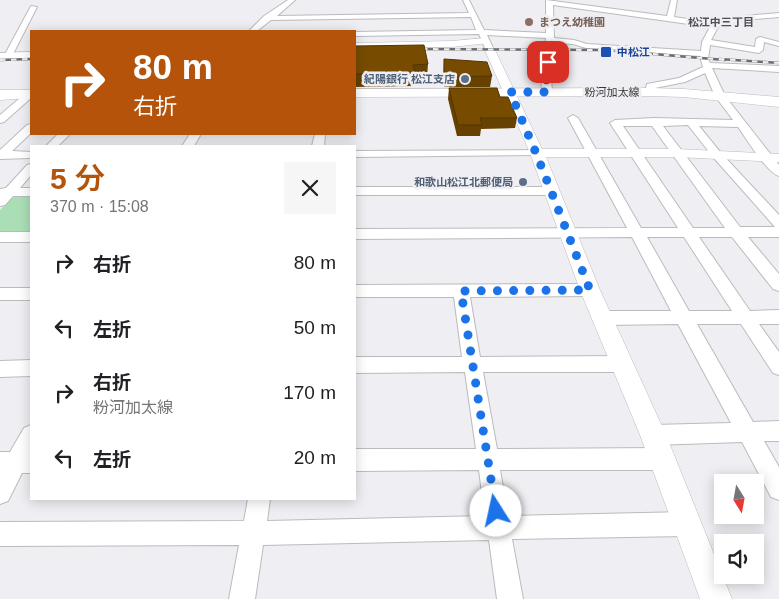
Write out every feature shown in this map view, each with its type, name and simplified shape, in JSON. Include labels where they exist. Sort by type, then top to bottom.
[{"type":"main road","name":"粉河加太線","points":[[356,93],[650,92],[779,102]]},
{"type":"main road","points":[[0,94],[30,94]]},
{"type":"street","points":[[253,30],[292,0]]},
{"type":"street","points":[[466,0],[510,92],[536,153],[590,290],[658,447],[716,599]]},
{"type":"street","points":[[670,19],[674,0]]},
{"type":"street","points":[[548,92],[546,77],[550,38],[549,1],[714,25],[743,18],[779,15]]},
{"type":"street","points":[[4,56],[32,8]]},
{"type":"street","points":[[267,18],[473,15]]},
{"type":"street","points":[[714,25],[706,42],[704,59],[720,96],[741,124],[772,157],[779,172]]},
{"type":"street","points":[[356,34],[485,40]]},
{"type":"street","points":[[356,46],[550,38],[586,46],[704,54]]},
{"type":"street","points":[[706,42],[759,50],[760,39],[779,44]]},
{"type":"street","points":[[4,56],[30,55]]},
{"type":"street","points":[[650,92],[650,86],[682,80],[708,68],[779,69]]},
{"type":"street","points":[[0,120],[30,94]]},
{"type":"street","points":[[573,118],[779,489]]},
{"type":"street","points":[[741,124],[654,121],[616,123],[634,153],[779,366]]},
{"type":"street","points":[[654,121],[736,232],[779,285]]},
{"type":"street","points":[[691,122],[717,155],[779,224]]},
{"type":"street","points":[[1,155],[30,128]]},
{"type":"street","points":[[53,145],[63,135]]},
{"type":"street","points":[[356,154],[634,153],[772,157]]},
{"type":"street","points":[[1,155],[30,155]]},
{"type":"street","points":[[0,202],[5,192],[30,169]]},
{"type":"street","points":[[356,191],[551,191]]},
{"type":"street","points":[[5,192],[30,192]]},
{"type":"street","points":[[356,234],[779,232]]},
{"type":"street","points":[[0,237],[30,237]]},
{"type":"street","points":[[356,292],[590,290]]},
{"type":"street","points":[[461,291],[510,599]]},
{"type":"street","points":[[0,294],[30,294]]},
{"type":"street","points":[[603,318],[682,316],[779,317]]},
{"type":"street","points":[[356,365],[622,364]]},
{"type":"street","points":[[0,369],[30,368]]},
{"type":"street","points":[[356,460],[488,460],[658,447],[747,432],[779,432]]},
{"type":"street","points":[[0,493],[30,438]]},
{"type":"street","points":[[242,599],[259,500]]},
{"type":"street","points":[[0,534],[253,533],[687,524]]},
{"type":"green space","points":[[16,196],[30,196],[30,232],[0,232],[0,210],[10,199]]},
{"type":"building","points":[[424,45],[428,64],[413,65],[415,73],[356,74],[356,46]]},
{"type":"building","points":[[444,59],[487,62],[492,76],[446,77],[444,75]]},
{"type":"building","points":[[449,88],[497,88],[500,97],[508,97],[517,118],[480,118],[482,125],[458,125]]},
{"type":"railway","points":[[411,49],[605,50],[725,60]]},
{"type":"railway","points":[[0,60],[30,59]]},
{"type":"railway","points":[[719,59],[779,63]]},
{"type":"place","name":"まつえ幼稚園","points":[[529,22]]},
{"type":"place","name":"中松江","points":[[606,52]]},
{"type":"place","name":"紀陽銀行 松江支店","points":[[465,79]]},
{"type":"place","name":"和歌山松江北郵便局","points":[[523,182]]},
{"type":"district","name":"松江中三丁目","points":[[721,22]]},
{"type":"route","points":[[496,511],[461,291],[590,290],[510,92],[548,92],[546,77],[548,62]]}]
